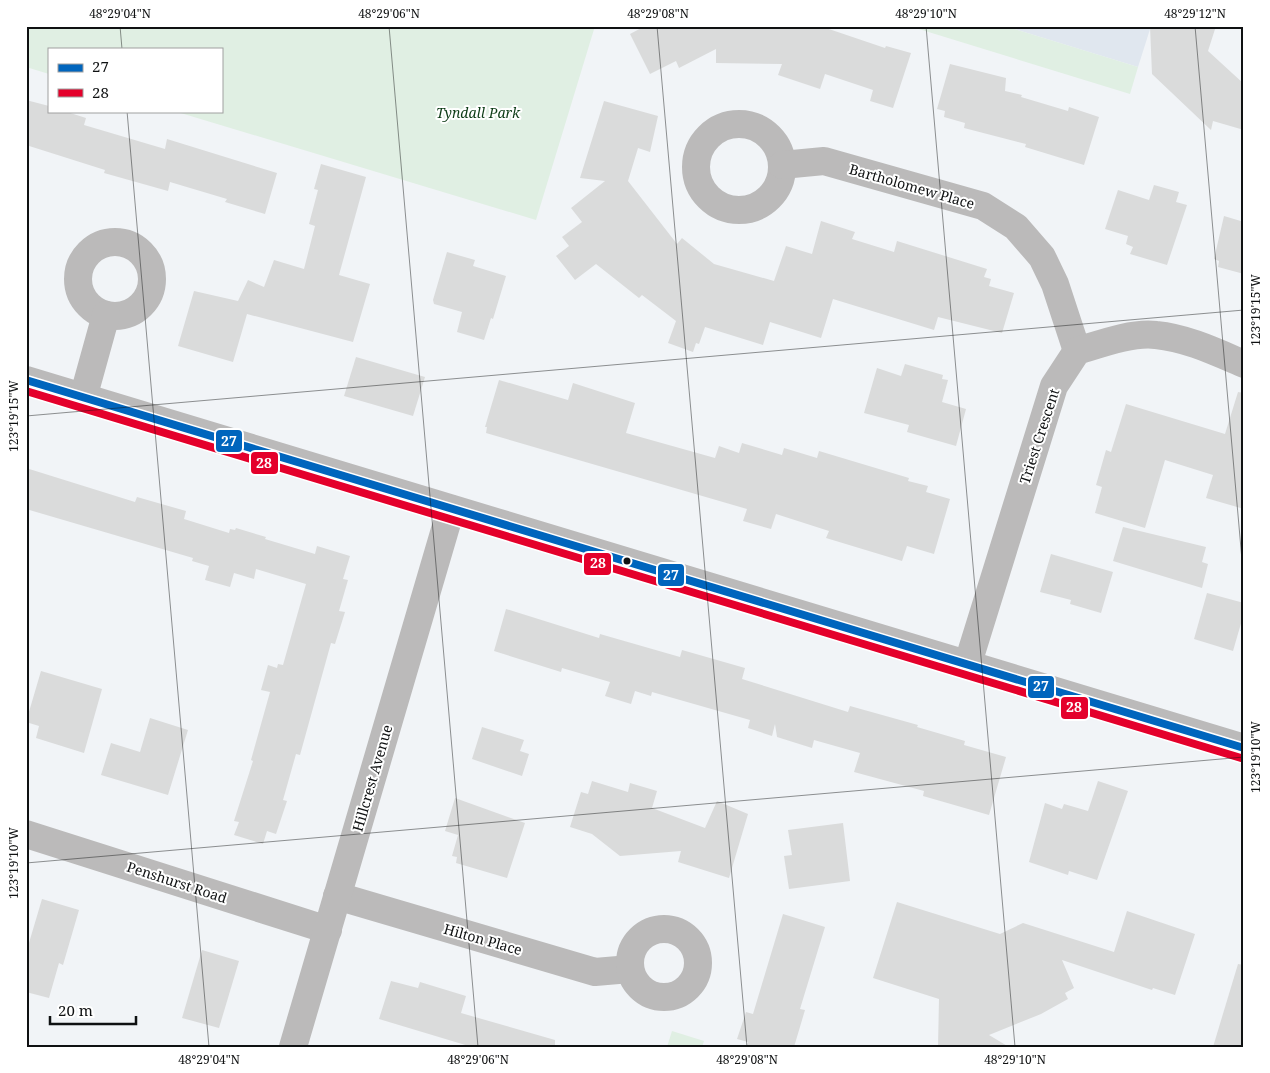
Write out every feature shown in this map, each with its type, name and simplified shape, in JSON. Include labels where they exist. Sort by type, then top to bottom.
[{"type":"street","name":"Bartholomew Place","points":[[782,165],[824,161],[982,206],[1016,227],[1042,257],[1055,284],[1077,351]]},
{"type":"street","points":[[83,398],[106,315]]},
{"type":"street","points":[[1077,351],[1115,340],[1155,334],[1189,342],[1244,364]]},
{"type":"street","name":"Triest Crescent","points":[[968,663],[1054,386],[1077,351]]},
{"type":"street","points":[[26,380],[968,663],[1244,748]]},
{"type":"street","name":"Hillcrest Avenue","points":[[293,1047],[451,509]]},
{"type":"street","name":"Penshurst Road","points":[[26,834],[328,930]]},
{"type":"street","name":"Hilton Place","points":[[338,896],[595,972],[630,969]]},
{"type":"shaded area","points":[[1005,26],[1151,26],[1138,67]]},
{"type":"green space","name":"Tyndall Park","points":[[26,26],[595,26],[536,220],[177,112],[222,112],[222,48],[48,48],[48,74],[26,67]]},
{"type":"green space","points":[[909,26],[1005,26],[1138,67],[1130,94]]},
{"type":"green space","points":[[672,1031],[704,1041],[702,1047],[667,1047]]},
{"type":"building","points":[[645,26],[820,26],[885,48],[886,46],[911,53],[893,108],[870,101],[873,90],[825,74],[820,89],[778,75],[782,64],[716,63],[716,49],[679,68],[676,61],[650,74],[630,34]]},
{"type":"building","points":[[1150,26],[1216,26],[1208,51],[1244,84],[1244,130],[1213,121],[1211,130],[1152,74]]},
{"type":"building","points":[[950,64],[1006,78],[1005,91],[1022,95],[1021,97],[1068,111],[1069,107],[1099,117],[1084,165],[1025,147],[1026,144],[964,128],[965,123],[944,117],[945,111],[937,109]]},
{"type":"building","points":[[26,100],[48,106],[48,112],[67,112],[86,118],[84,125],[165,149],[167,139],[277,173],[265,214],[225,202],[227,199],[170,182],[168,191],[104,173],[105,170],[26,145]]},
{"type":"building","points":[[604,101],[658,116],[650,152],[638,148],[628,181],[677,244],[682,238],[714,264],[774,281],[786,246],[812,254],[821,221],[855,232],[852,239],[894,252],[897,241],[987,269],[984,277],[991,279],[989,286],[1014,293],[1002,333],[938,317],[934,330],[833,299],[821,338],[770,322],[763,345],[705,327],[699,344],[696,343],[693,352],[668,343],[676,321],[642,295],[639,298],[596,264],[575,280],[556,256],[569,246],[562,237],[582,222],[571,208],[605,181],[580,178]]},
{"type":"building","points":[[321,164],[366,177],[339,275],[370,284],[353,342],[247,314],[233,362],[178,346],[194,291],[238,301],[248,280],[264,287],[274,260],[304,269],[315,226],[309,224],[318,190],[314,189]]},
{"type":"building","points":[[1154,185],[1179,192],[1176,202],[1187,205],[1167,265],[1130,254],[1133,247],[1126,244],[1128,236],[1105,229],[1118,190],[1149,200]]},
{"type":"building","points":[[1224,216],[1244,222],[1244,274],[1218,267],[1219,261],[1214,259]]},
{"type":"building","points":[[447,252],[475,260],[473,266],[506,276],[493,319],[491,318],[484,340],[457,332],[462,312],[434,304],[433,300]]},
{"type":"building","points":[[356,357],[425,377],[413,416],[344,396]]},
{"type":"building","points":[[905,364],[943,375],[942,379],[948,380],[942,402],[966,409],[956,446],[907,432],[909,425],[864,413],[877,368],[901,376]]},
{"type":"building","points":[[499,380],[568,400],[573,383],[635,403],[626,433],[715,458],[719,446],[739,453],[742,443],[782,455],[784,448],[817,458],[819,451],[909,478],[908,481],[928,486],[926,492],[950,499],[934,554],[907,546],[902,561],[826,538],[829,531],[776,514],[771,529],[743,521],[747,509],[486,433],[487,427],[485,427]]},
{"type":"building","points":[[1238,392],[1244,393],[1244,509],[1206,498],[1213,475],[1165,460],[1145,528],[1095,513],[1102,487],[1096,485],[1106,450],[1111,452],[1126,404],[1225,434]]},
{"type":"building","points":[[26,468],[135,502],[137,497],[186,511],[184,519],[229,533],[230,529],[235,530],[236,528],[315,554],[317,546],[350,556],[343,579],[348,580],[339,611],[345,612],[335,644],[331,643],[300,755],[296,754],[283,800],[287,801],[276,834],[267,831],[263,844],[234,835],[239,822],[234,821],[253,761],[251,760],[270,692],[261,690],[268,665],[277,668],[278,664],[283,665],[306,584],[256,569],[254,579],[234,573],[230,587],[205,580],[209,566],[192,561],[193,558],[26,509]]},
{"type":"building","points":[[1123,527],[1206,547],[1202,562],[1208,564],[1202,588],[1113,561]]},
{"type":"building","points":[[1051,554],[1113,572],[1101,613],[1070,604],[1071,600],[1040,592]]},
{"type":"building","points":[[1207,593],[1244,603],[1244,613],[1233,651],[1194,639]]},
{"type":"building","points":[[506,609],[599,638],[600,634],[680,657],[682,650],[745,668],[742,679],[848,712],[850,706],[918,725],[917,727],[965,741],[964,745],[1006,757],[989,815],[923,796],[924,791],[854,772],[860,753],[814,740],[812,748],[777,737],[775,724],[772,736],[748,728],[750,720],[652,692],[651,696],[635,691],[631,704],[605,696],[610,682],[562,668],[561,672],[494,651]]},
{"type":"building","points":[[41,671],[102,689],[84,753],[36,738],[39,726],[26,722]]},
{"type":"building","points":[[150,718],[188,730],[168,795],[101,775],[111,743],[140,752]]},
{"type":"building","points":[[482,727],[524,740],[520,751],[529,754],[522,776],[472,759]]},
{"type":"building","points":[[592,781],[628,792],[630,783],[657,791],[652,808],[705,828],[717,801],[748,814],[729,878],[678,862],[681,851],[620,856],[592,834],[570,827],[581,792],[588,794]]},
{"type":"building","points":[[1098,781],[1128,791],[1097,880],[1069,871],[1068,875],[1029,862],[1045,803],[1062,809],[1064,804],[1088,811]]},
{"type":"building","points":[[455,798],[525,823],[507,878],[456,863],[457,857],[452,856],[458,835],[445,831]]},
{"type":"building","points":[[843,823],[850,881],[789,889],[784,856],[792,855],[788,830]]},
{"type":"building","points":[[42,899],[79,910],[63,965],[59,963],[49,998],[26,992],[26,953]]},
{"type":"building","points":[[897,902],[1000,934],[1023,923],[1114,952],[1127,911],[1195,934],[1175,995],[1153,988],[1152,990],[1062,960],[1074,988],[1065,993],[1068,999],[1041,1014],[989,1035],[1009,1047],[938,1047],[939,999],[873,978]]},
{"type":"building","points":[[783,914],[825,927],[800,1009],[805,1010],[794,1047],[747,1047],[748,1042],[737,1039],[746,1012],[753,1014]]},
{"type":"building","points":[[202,950],[239,961],[219,1028],[182,1018]]},
{"type":"building","points":[[1238,964],[1244,965],[1244,1047],[1213,1047]]},
{"type":"building","points":[[391,981],[418,988],[420,982],[466,996],[461,1013],[555,1040],[555,1047],[472,1047],[379,1019]]},
{"type":"transit line","name":"27","points":[[26,380],[1244,748]]},
{"type":"transit line","name":"28","points":[[26,391],[1241,758]]}]
